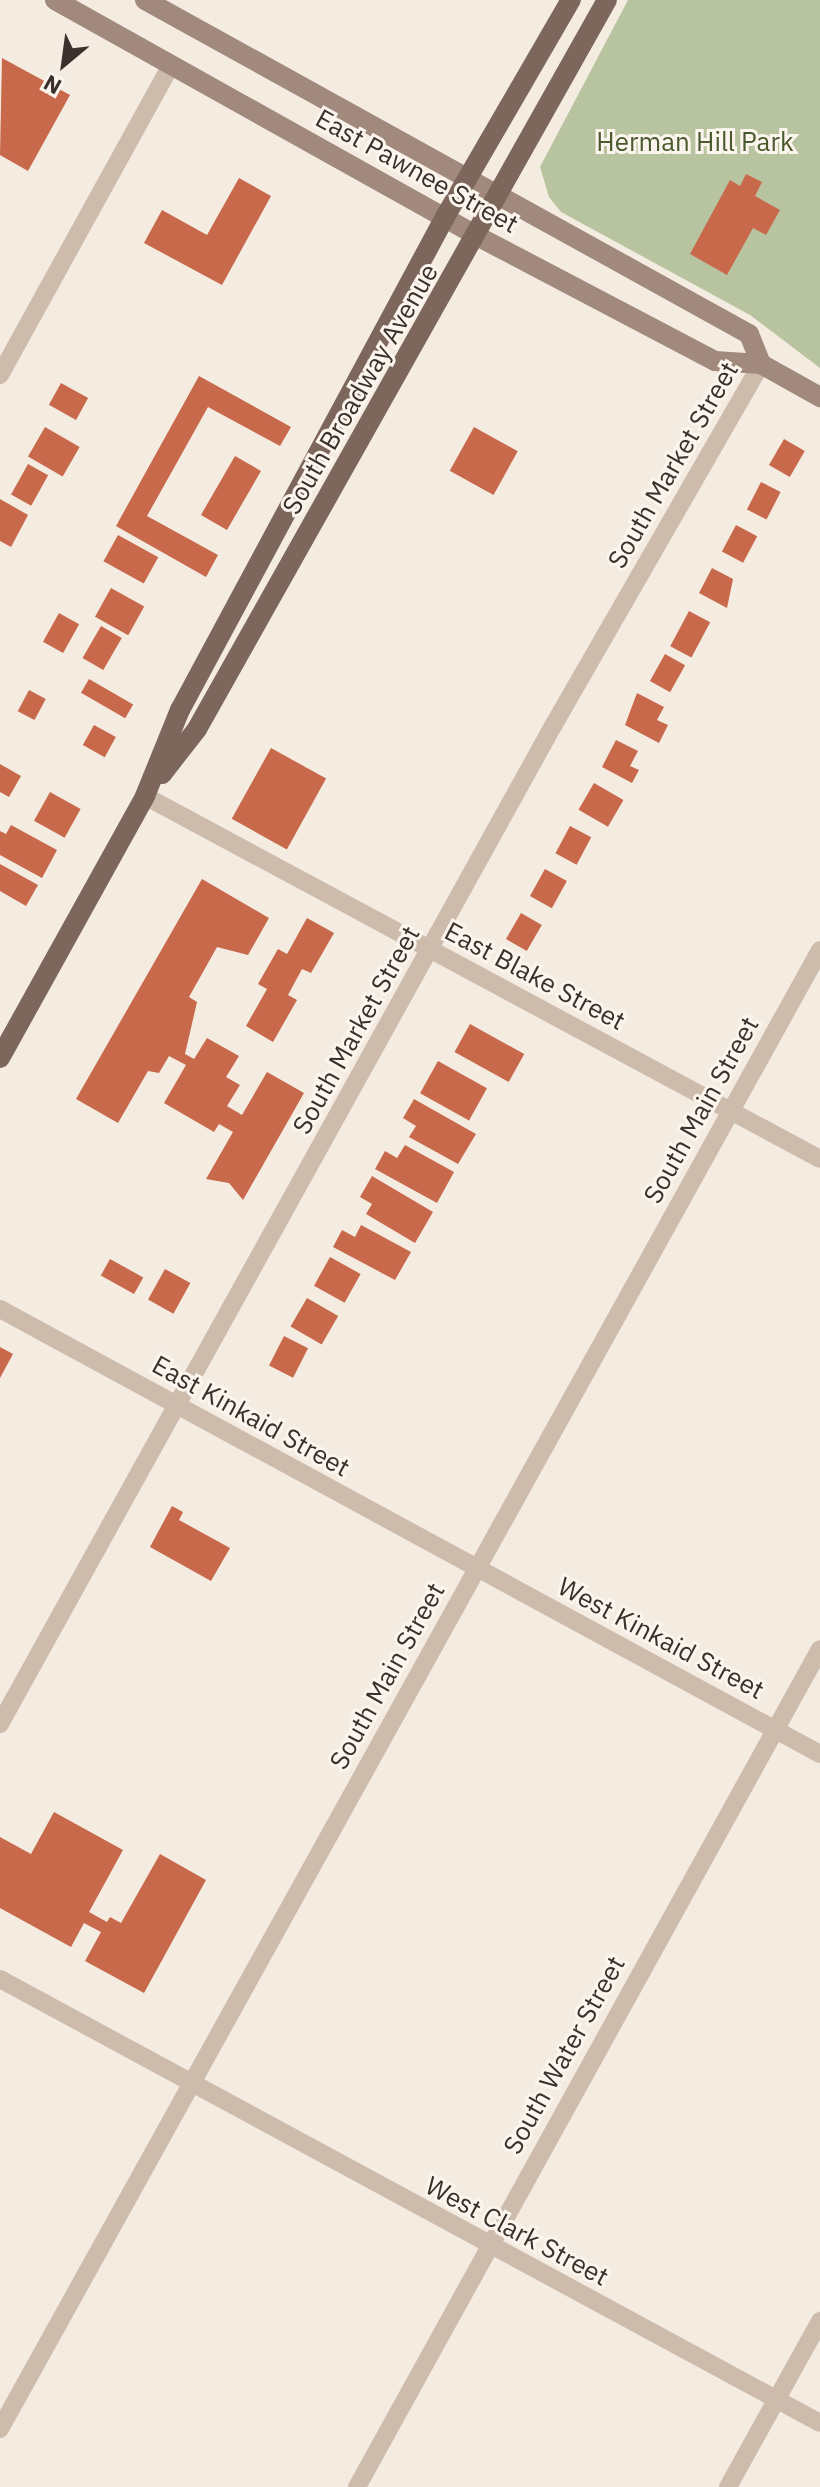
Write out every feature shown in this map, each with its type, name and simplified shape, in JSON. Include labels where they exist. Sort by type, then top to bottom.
[{"type":"main road","name":"East Pawnee Street","points":[[55,0],[477,236],[715,361],[761,364],[820,397]]},
{"type":"main road","name":"East Pawnee Street","points":[[145,0],[469,176],[749,334],[761,364]]},
{"type":"main road","name":"South Broadway Avenue","points":[[0,1058],[145,796],[180,710],[445,217],[571,0]]},
{"type":"main road","name":"South Broadway Avenue","points":[[145,796],[197,729],[607,0]]},
{"type":"street","points":[[0,375],[172,64]]},
{"type":"street","name":"South Market Street","points":[[0,1724],[430,949],[761,364]]},
{"type":"street","name":"East Blake Street","points":[[145,796],[820,1159]]},
{"type":"street","name":"South Main Street","points":[[0,2429],[820,950]]},
{"type":"street","name":"East Kinkaid Street","points":[[0,1309],[477,1568]]},
{"type":"street","name":"West Kinkaid Street","points":[[477,1568],[820,1754]]},
{"type":"street","name":"South Water Street","points":[[357,2487],[820,1649]]},
{"type":"street","name":"West Clark Street","points":[[0,1979],[820,2423]]},
{"type":"street","points":[[728,2487],[820,2321]]},
{"type":"green space","name":"Herman Hill Park","points":[[628,0],[820,0],[820,368],[750,315],[561,212],[549,197],[540,167]]},
{"type":"building","points":[[2,58],[70,95],[28,171],[0,155]]},
{"type":"building","points":[[746,174],[762,182],[755,196],[780,210],[766,235],[753,228],[727,275],[690,254],[730,180],[740,186]]},
{"type":"building","points":[[239,178],[271,196],[222,285],[144,243],[162,210],[207,235]]},
{"type":"building","points":[[199,376],[291,427],[280,446],[208,407],[147,516],[218,555],[206,577],[116,526]]},
{"type":"building","points":[[61,383],[88,398],[76,420],[49,405]]},
{"type":"building","points":[[45,427],[80,447],[63,476],[28,456]]},
{"type":"building","points":[[474,427],[518,451],[493,495],[450,471]]},
{"type":"building","points":[[784,439],[805,451],[790,477],[769,465]]},
{"type":"building","points":[[235,456],[261,471],[227,530],[201,515]]},
{"type":"building","points":[[28,464],[48,475],[31,506],[11,495]]},
{"type":"building","points":[[761,482],[781,492],[767,520],[747,510]]},
{"type":"building","points":[[0,499],[28,515],[11,547],[0,541]]},
{"type":"building","points":[[736,525],[757,536],[743,563],[722,551]]},
{"type":"building","points":[[118,535],[158,557],[144,584],[103,561]]},
{"type":"building","points":[[712,568],[733,579],[727,608],[699,593]]},
{"type":"building","points":[[111,588],[144,606],[128,635],[95,617]]},
{"type":"building","points":[[689,611],[710,622],[691,658],[670,646]]},
{"type":"building","points":[[59,613],[79,624],[63,653],[43,642]]},
{"type":"building","points":[[101,626],[122,638],[103,670],[82,658]]},
{"type":"building","points":[[665,654],[685,665],[670,692],[650,681]]},
{"type":"building","points":[[89,679],[133,704],[125,718],[81,693]]},
{"type":"building","points":[[29,690],[46,699],[35,720],[18,711]]},
{"type":"building","points":[[637,693],[664,707],[657,720],[668,725],[659,743],[625,725]]},
{"type":"building","points":[[94,725],[116,737],[105,757],[83,745]]},
{"type":"building","points":[[616,740],[638,751],[630,766],[639,770],[632,783],[602,767]]},
{"type":"building","points":[[271,748],[326,779],[287,849],[232,819]]},
{"type":"building","points":[[0,764],[21,776],[9,797],[0,792]]},
{"type":"building","points":[[594,783],[623,800],[608,827],[578,810]]},
{"type":"building","points":[[50,792],[81,809],[65,838],[34,821]]},
{"type":"building","points":[[11,825],[57,850],[42,878],[0,855],[0,831],[6,834]]},
{"type":"building","points":[[570,826],[591,837],[577,865],[555,853]]},
{"type":"building","points":[[0,864],[38,885],[26,906],[0,891]]},
{"type":"building","points":[[545,869],[567,881],[552,908],[530,896]]},
{"type":"building","points":[[202,879],[269,918],[248,955],[217,947],[189,997],[197,1002],[185,1054],[194,1059],[207,1038],[239,1056],[226,1077],[240,1085],[227,1106],[242,1115],[267,1072],[304,1093],[243,1200],[229,1183],[206,1179],[233,1132],[219,1124],[214,1132],[164,1103],[186,1065],[169,1056],[159,1073],[148,1071],[118,1123],[76,1099]]},
{"type":"building","points":[[521,913],[542,925],[527,951],[506,939]]},
{"type":"building","points":[[307,918],[334,933],[311,973],[302,969],[288,995],[297,1000],[273,1042],[246,1026],[267,989],[258,984],[278,949],[287,954]]},
{"type":"building","points":[[470,1024],[524,1054],[509,1082],[454,1052]]},
{"type":"building","points":[[438,1061],[487,1088],[469,1121],[420,1093]]},
{"type":"building","points":[[414,1099],[476,1134],[458,1164],[409,1137],[416,1126],[403,1118]]},
{"type":"building","points":[[405,1145],[454,1172],[437,1203],[375,1169],[385,1151],[397,1158]]},
{"type":"building","points":[[372,1176],[433,1212],[415,1243],[366,1214],[372,1204],[360,1197]]},
{"type":"building","points":[[361,1225],[411,1252],[395,1280],[333,1247],[342,1230],[355,1237]]},
{"type":"building","points":[[330,1257],[361,1274],[345,1303],[314,1286]]},
{"type":"building","points":[[110,1259],[143,1277],[134,1294],[101,1276]]},
{"type":"building","points":[[165,1269],[190,1283],[173,1314],[148,1300]]},
{"type":"building","points":[[307,1298],[338,1316],[322,1345],[290,1327]]},
{"type":"building","points":[[284,1336],[308,1348],[293,1378],[269,1365]]},
{"type":"building","points":[[0,1347],[13,1354],[0,1378]]},
{"type":"building","points":[[172,1506],[183,1512],[179,1520],[230,1548],[211,1581],[150,1547]]},
{"type":"building","points":[[54,1812],[123,1850],[89,1912],[107,1922],[110,1917],[121,1923],[160,1854],[206,1880],[144,1993],[85,1961],[101,1932],[84,1923],[71,1947],[0,1908],[0,1837],[31,1854]]}]
